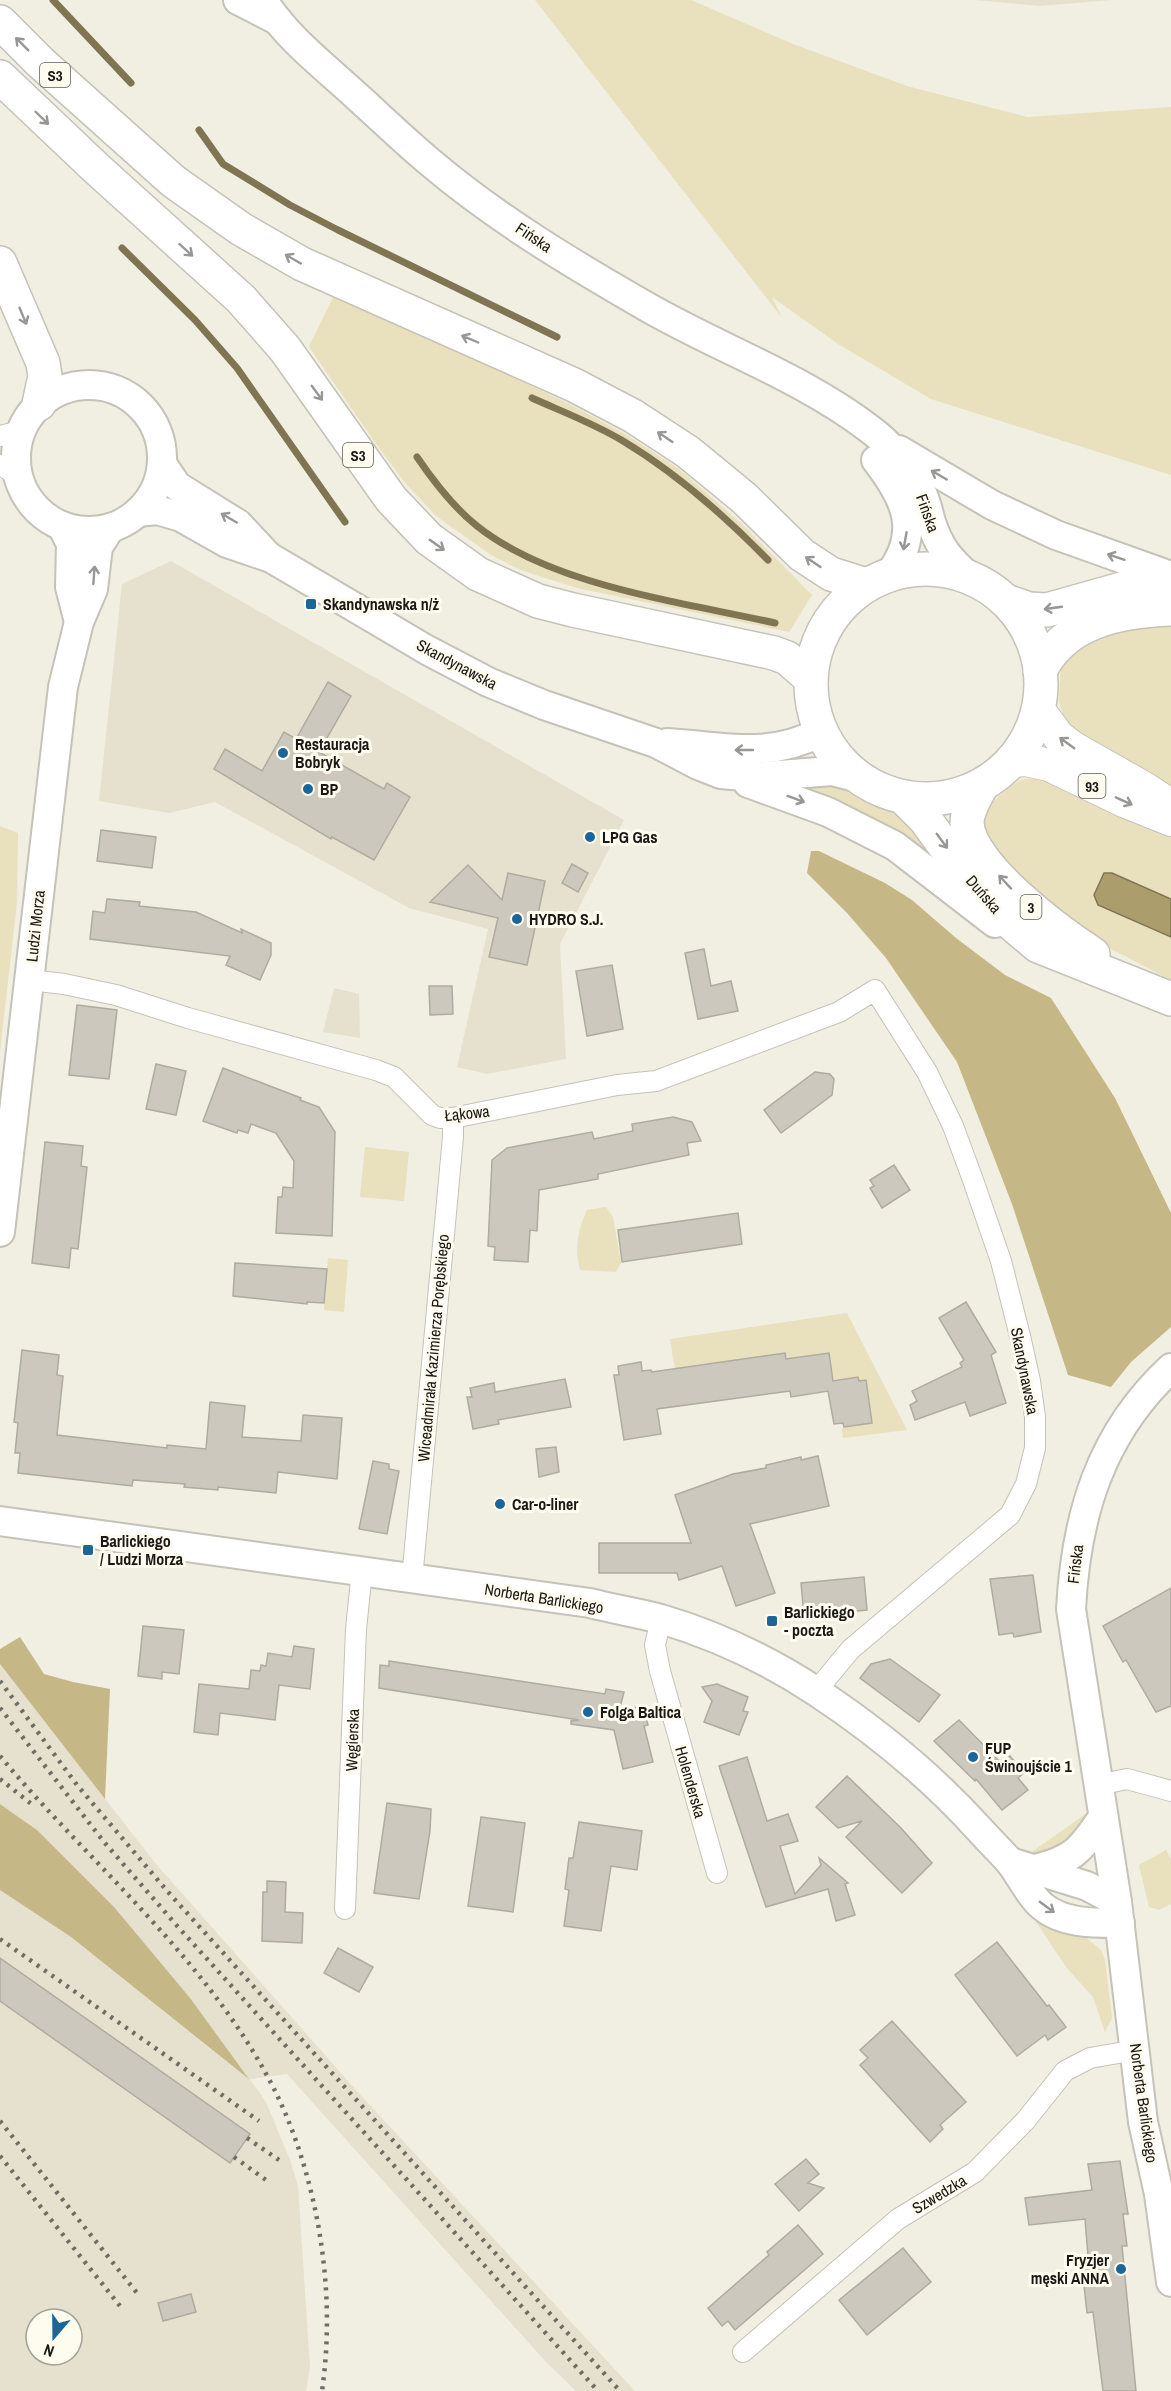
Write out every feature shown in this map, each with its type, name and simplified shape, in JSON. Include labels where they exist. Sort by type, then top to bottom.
[{"type":"highway","name":"S3","points":[[0,22],[40,62],[173,181],[241,229],[302,264],[564,381],[633,416],[688,453],[736,492],[802,555],[831,574],[878,580]]},
{"type":"highway","name":"S3","points":[[0,77],[96,168],[241,299],[285,349],[390,499],[429,539],[478,574],[538,601],[774,653],[787,658],[810,678]]},
{"type":"highway","points":[[0,263],[43,363],[45,376],[39,404]]},
{"type":"highway","name":"3","points":[[905,570],[938,570],[970,578],[989,588],[1006,601],[1019,616],[1036,651],[1040,671],[1038,709],[1028,737],[1011,761],[982,785],[963,793],[944,798],[923,799],[903,797],[880,790],[859,778],[837,757],[821,732],[811,696],[810,678],[821,634],[833,615],[848,598],[878,580],[905,570]]},
{"type":"highway","points":[[1006,601],[1029,609],[1047,610],[1125,588],[1171,589]]},
{"type":"highway","points":[[1040,671],[1056,645],[1072,633],[1114,615],[1171,609]]},
{"type":"highway","name":"Duńska","points":[[982,785],[972,804],[967,822],[970,835],[984,860],[1038,914],[1070,939],[1162,995]]},
{"type":"highway","name":"Duńska","points":[[903,797],[926,819],[978,891],[1038,946],[1162,995]]},
{"type":"main road","name":"93","points":[[1038,709],[1059,737],[1072,747],[1146,789],[1171,806]]},
{"type":"main road","name":"93","points":[[1011,761],[1033,761],[1049,765],[1126,802],[1171,820]]},
{"type":"street","name":"Fińska","points":[[238,0],[269,10],[431,163],[486,205],[564,257],[650,308],[703,337],[799,382],[831,402],[888,444],[922,492],[940,547],[950,561],[970,578]]},
{"type":"street","points":[[100,385],[116,389],[143,408],[153,421],[159,436],[162,464],[157,485],[149,500],[138,512],[125,522],[110,528],[77,531],[47,519],[34,508],[9,472],[15,463],[16,447],[10,434],[39,404],[52,394],[75,386],[100,385]]},
{"type":"street","name":"Fińska","points":[[831,402],[894,484],[903,503],[907,522],[906,541],[900,560],[878,580]]},
{"type":"street","points":[[888,444],[992,505],[1056,535],[1171,576]]},
{"type":"street","name":"Skandynawska","points":[[162,464],[177,486],[238,524],[271,558]]},
{"type":"street","name":"Skandynawska","points":[[138,512],[158,510],[172,513],[227,543],[271,558],[427,650],[488,682],[544,705],[656,743],[689,761],[721,774],[754,777],[832,771],[859,778]]},
{"type":"street","name":"Ludzi Morza","points":[[62,526],[71,544],[70,586],[79,622]]},
{"type":"street","name":"Ludzi Morza","points":[[0,1232],[63,687],[79,622],[93,589],[98,547],[110,528]]},
{"type":"street","name":"Skandynawska","points":[[656,743],[747,751],[803,741],[821,732]]},
{"type":"street","points":[[721,774],[828,812],[895,846],[973,908],[1004,929],[1038,946]]},
{"type":"street","name":"Łąkowa","points":[[30,980],[64,984],[116,995],[188,1018],[376,1070],[394,1077],[432,1114],[440,1118],[453,1118],[617,1085],[656,1081],[839,1012],[875,990]]},
{"type":"street","name":"Skandynawska","points":[[816,1691],[851,1649],[1010,1515],[1026,1484],[1035,1448],[1035,1417],[1020,1336],[1001,1261],[974,1180],[953,1126],[927,1072],[875,990]]},
{"type":"street","name":"Wiceadmirała Kazimierza Porębskiego","points":[[412,1578],[453,1118]]},
{"type":"street","name":"Fińska","points":[[1098,1785],[1071,1609],[1073,1565],[1083,1515],[1094,1481],[1112,1441],[1132,1412],[1171,1368]]},
{"type":"street","name":"Norberta Barlickiego","points":[[0,1521],[590,1604],[661,1619],[715,1639],[767,1664],[816,1691],[892,1745],[1022,1866],[1042,1906],[1073,1920],[1092,1923],[1119,1912]]},
{"type":"street","name":"Węgierska","points":[[345,1909],[356,1629],[362,1571]]},
{"type":"street","name":"Holenderska","points":[[661,1619],[655,1645],[660,1671],[717,1874]]},
{"type":"street","points":[[1098,1785],[1126,1779],[1171,1791]]},
{"type":"street","name":"Norberta Barlickiego","points":[[1098,1785],[1119,1912],[1143,2122],[1159,2194],[1171,2282]]},
{"type":"street","points":[[1022,1866],[1057,1864],[1076,1853],[1103,1817]]},
{"type":"street","name":"Szwedzka","points":[[743,2352],[898,2219],[975,2172],[1026,2120],[1059,2078],[1072,2066],[1090,2058],[1136,2050]]},
{"type":"shaded area","points":[[535,0],[691,0],[793,44],[907,86],[1028,117],[1171,107],[1171,475],[931,399],[838,344],[772,297],[782,318]]},
{"type":"shaded area","points":[[976,0],[1112,0],[1039,6]]},
{"type":"shaded area","points":[[333,297],[494,368],[569,404],[627,435],[679,469],[742,524],[812,595],[789,632],[577,588],[523,571],[491,555],[436,516],[406,484],[309,347]]},
{"type":"shaded area","points":[[171,561],[624,820],[560,944],[566,1059],[487,1074],[457,1067],[488,929],[409,908],[215,802],[169,813],[99,801],[122,584]]},
{"type":"shaded area","points":[[1171,619],[1171,790],[1067,728],[1059,701],[1061,662],[1071,644]]},
{"type":"shaded area","points":[[1047,776],[1171,835],[1171,899],[1112,873],[1102,876],[1094,898],[1171,937],[1171,980],[1088,937],[1005,871],[984,830],[985,815],[991,804],[1009,787],[1021,780]]},
{"type":"shaded area","points":[[790,782],[830,782],[863,801],[901,815],[949,868]]},
{"type":"shaded area","points":[[0,826],[18,833],[17,902],[0,1051]]},
{"type":"shaded area","points":[[811,851],[819,851],[885,883],[912,900],[956,938],[1005,975],[1051,998],[1115,1098],[1171,1213],[1171,1327],[1131,1362],[1111,1387],[1068,1375],[1012,1204],[957,1062],[886,958],[847,913],[807,873]]},
{"type":"shaded area","points":[[1104,873],[1112,873],[1171,899],[1171,937],[1098,905],[1094,895]]},
{"type":"shaded area","points":[[334,988],[359,994],[360,1038],[323,1032]]},
{"type":"shaded area","points":[[365,1147],[409,1152],[404,1201],[360,1197]]},
{"type":"shaded area","points":[[606,1207],[613,1217],[621,1263],[616,1272],[580,1270],[577,1247],[584,1217],[587,1210]]},
{"type":"shaded area","points":[[328,1258],[348,1260],[344,1312],[324,1310]]},
{"type":"shaded area","points":[[847,1313],[907,1430],[843,1438],[842,1428],[872,1423],[866,1380],[834,1385],[829,1353],[787,1359],[785,1353],[675,1370],[670,1339]]},
{"type":"shaded area","points":[[20,1637],[44,1674],[110,1689],[105,1799],[0,1664],[0,1649]]},
{"type":"shaded area","points":[[0,1664],[156,1864],[356,2090],[635,2391],[576,2391],[546,2362],[287,2074],[250,2079],[266,2102],[298,2186],[310,2367],[306,2391],[0,2391],[0,1890],[71,1937],[248,2076],[37,1830],[0,1804]]},
{"type":"shaded area","points":[[0,1804],[37,1830],[114,1907],[190,1998],[249,2079],[71,1937],[0,1890]]},
{"type":"shaded area","points":[[1087,1813],[1079,1830],[1065,1844],[1048,1852],[1029,1854]]},
{"type":"shaded area","points":[[1166,1850],[1171,1859],[1171,1904],[1159,1910],[1149,1907],[1139,1865]]},
{"type":"shaded area","points":[[1023,1902],[1050,1924],[1085,1937],[1101,1950],[1105,1960],[1112,2018],[1105,2032],[1093,1997],[1066,1967]]},
{"type":"building","points":[[328,682],[351,696],[319,752],[384,789],[387,783],[410,797],[374,860],[332,837],[331,839],[214,769],[225,749],[262,771],[284,732],[296,739]]},
{"type":"building","points":[[101,830],[156,837],[152,868],[97,861]]},
{"type":"building","points":[[572,864],[588,873],[578,892],[562,883]]},
{"type":"building","name":"HYDRO S.J.","points":[[468,865],[502,900],[508,873],[545,881],[527,965],[489,957],[498,918],[430,902]]},
{"type":"building","points":[[107,899],[140,902],[139,906],[196,912],[242,933],[241,929],[271,943],[271,955],[260,980],[226,965],[230,956],[90,939],[93,911],[105,913]]},
{"type":"building","points":[[704,949],[711,986],[731,981],[738,1011],[698,1019],[685,953]]},
{"type":"building","points":[[612,965],[623,1029],[587,1036],[576,971]]},
{"type":"building","points":[[429,986],[452,986],[453,1014],[430,1015]]},
{"type":"building","points":[[77,1005],[117,1010],[109,1079],[69,1075]]},
{"type":"building","points":[[156,1064],[186,1071],[176,1115],[146,1109]]},
{"type":"building","points":[[223,1068],[319,1107],[335,1132],[332,1236],[276,1233],[278,1197],[282,1197],[283,1187],[293,1188],[294,1161],[276,1133],[251,1124],[248,1133],[238,1130],[237,1133],[203,1121]]},
{"type":"building","points":[[815,1072],[830,1074],[834,1079],[832,1095],[781,1133],[764,1110]]},
{"type":"building","points":[[673,1117],[692,1122],[701,1141],[687,1143],[689,1155],[598,1174],[598,1179],[539,1190],[537,1231],[530,1230],[528,1262],[494,1260],[495,1247],[488,1246],[492,1160],[507,1148],[592,1132],[594,1139],[633,1131],[632,1124]]},
{"type":"building","points":[[45,1142],[83,1146],[81,1166],[87,1167],[78,1249],[71,1248],[69,1268],[32,1263]]},
{"type":"building","points":[[894,1165],[910,1190],[882,1208],[870,1188],[874,1186],[870,1180]]},
{"type":"building","points":[[738,1213],[742,1244],[622,1262],[618,1230]]},
{"type":"building","points":[[235,1263],[327,1269],[324,1303],[307,1302],[307,1304],[233,1296]]},
{"type":"building","points":[[966,1302],[996,1352],[991,1355],[1006,1403],[970,1416],[965,1402],[915,1420],[910,1405],[917,1401],[912,1391],[962,1367],[960,1363],[964,1360],[939,1318]]},
{"type":"building","points":[[22,1350],[59,1355],[57,1375],[63,1376],[57,1435],[167,1448],[167,1445],[206,1449],[210,1402],[245,1406],[242,1437],[301,1441],[303,1415],[342,1418],[337,1479],[278,1472],[276,1493],[218,1487],[218,1490],[184,1487],[185,1484],[133,1480],[132,1486],[18,1473],[20,1453],[15,1453],[18,1423],[14,1422]]},
{"type":"building","points":[[785,1353],[786,1359],[829,1353],[833,1381],[858,1377],[859,1381],[866,1380],[872,1423],[844,1427],[843,1423],[834,1424],[828,1391],[791,1397],[790,1391],[657,1409],[661,1434],[624,1440],[614,1375],[619,1375],[618,1366],[641,1362],[642,1371],[651,1370],[652,1372]]},
{"type":"building","points":[[565,1379],[571,1407],[498,1420],[499,1424],[473,1429],[467,1397],[472,1397],[470,1388],[494,1383],[495,1392]]},
{"type":"building","points":[[556,1447],[559,1472],[539,1477],[536,1449]]},
{"type":"building","points":[[818,1456],[829,1506],[750,1524],[775,1593],[736,1606],[722,1566],[679,1580],[677,1573],[599,1573],[599,1543],[691,1543],[675,1495],[733,1474],[766,1468],[766,1465],[801,1457],[801,1460]]},
{"type":"building","points":[[373,1461],[389,1464],[389,1469],[399,1471],[387,1534],[359,1529]]},
{"type":"building","points":[[1033,1575],[1041,1632],[1014,1637],[1013,1633],[999,1635],[990,1579]]},
{"type":"building","points":[[864,1577],[867,1610],[804,1616],[801,1583]]},
{"type":"building","points":[[1171,1588],[1171,1706],[1156,1712],[1126,1660],[1123,1662],[1103,1626]]},
{"type":"building","points":[[143,1626],[184,1630],[179,1674],[162,1672],[162,1679],[138,1676]]},
{"type":"building","points":[[294,1646],[314,1649],[310,1689],[279,1685],[275,1720],[220,1713],[218,1735],[194,1732],[199,1684],[249,1689],[251,1670],[260,1671],[261,1665],[266,1666],[268,1653],[292,1657]]},
{"type":"building","points":[[890,1659],[940,1695],[919,1722],[860,1678],[871,1664]]},
{"type":"building","name":"Folga Baltica","points":[[389,1661],[605,1694],[606,1689],[624,1692],[619,1711],[643,1706],[648,1725],[644,1726],[653,1762],[623,1769],[614,1730],[571,1724],[571,1721],[579,1720],[379,1688],[380,1665],[389,1666]]},
{"type":"building","points":[[717,1684],[748,1697],[743,1711],[748,1712],[739,1735],[704,1722],[712,1701],[702,1687]]},
{"type":"building","points":[[959,1720],[1001,1763],[1010,1756],[1024,1773],[1018,1778],[1028,1790],[1002,1810],[976,1779],[975,1781],[934,1741]]},
{"type":"building","points":[[747,1757],[767,1821],[788,1814],[798,1841],[780,1846],[795,1894],[821,1865],[819,1858],[848,1883],[845,1884],[855,1915],[836,1921],[828,1889],[766,1907],[719,1766]]},
{"type":"building","points":[[847,1776],[901,1828],[932,1863],[902,1893],[846,1837],[862,1821],[838,1828],[816,1807]]},
{"type":"building","points":[[387,1803],[431,1809],[430,1831],[419,1899],[374,1893]]},
{"type":"building","points":[[481,1817],[525,1823],[513,1912],[468,1906]]},
{"type":"building","points":[[579,1822],[642,1831],[637,1870],[611,1866],[601,1931],[564,1926],[569,1890],[565,1889],[569,1858],[573,1858]]},
{"type":"building","points":[[267,1881],[286,1882],[285,1912],[303,1913],[302,1943],[262,1941],[263,1892],[267,1892]]},
{"type":"building","points":[[997,1942],[1066,2027],[1048,2040],[1045,2035],[1017,2056],[955,1975]]},
{"type":"building","points":[[338,1948],[373,1967],[359,1992],[324,1973]]},
{"type":"building","points":[[0,1958],[250,2134],[230,2163],[0,2001]]},
{"type":"building","points":[[892,2021],[966,2102],[940,2125],[943,2129],[930,2142],[860,2065],[868,2058],[860,2050]]},
{"type":"building","points":[[806,2159],[819,2174],[808,2183],[824,2188],[799,2211],[775,2184]]},
{"type":"building","points":[[1120,2161],[1128,2214],[1123,2214],[1127,2246],[1122,2246],[1136,2391],[1103,2391],[1093,2312],[1087,2313],[1081,2257],[1088,2256],[1085,2219],[1029,2225],[1025,2198],[1092,2190],[1088,2164]]},
{"type":"building","points":[[798,2225],[823,2254],[735,2330],[728,2321],[722,2326],[708,2308],[769,2255],[767,2252]]},
{"type":"building","points":[[903,2248],[931,2282],[867,2335],[839,2300]]},
{"type":"building","points":[[191,2294],[196,2312],[163,2321],[158,2303]]},
{"type":"waterway","points":[[53,0],[131,83]]},
{"type":"waterway","points":[[199,130],[223,164],[290,205],[557,337]]},
{"type":"waterway","points":[[122,248],[195,320],[237,368],[345,522]]},
{"type":"waterway","points":[[532,398],[601,429],[663,467],[700,496],[768,560]]},
{"type":"waterway","points":[[417,457],[444,494],[468,519],[508,547],[542,564],[619,589],[775,623]]},
{"type":"railway","points":[[0,1681],[77,1785],[168,1892],[620,2391]]},
{"type":"railway","points":[[0,1708],[104,1842],[179,1928],[598,2391]]},
{"type":"railway","points":[[0,1756],[180,1953],[244,2037],[271,2083],[300,2152],[318,2224],[327,2308],[322,2391]]},
{"type":"railway","points":[[0,1779],[34,1806]]},
{"type":"railway","points":[[0,1939],[259,2121]]},
{"type":"railway","points":[[0,2121],[137,2293]]},
{"type":"railway","points":[[247,2138],[279,2160]]},
{"type":"railway","points":[[0,2156],[120,2306]]},
{"type":"railway","points":[[234,2157],[266,2180]]},
{"type":"place","name":"Skandynawska n/ż","points":[[311,604]]},
{"type":"place","name":"Restauracja Bobryk","points":[[283,753]]},
{"type":"place","name":"BP","points":[[308,789]]},
{"type":"place","name":"LPG Gas","points":[[590,837]]},
{"type":"place","name":"HYDRO S.J.","points":[[517,919]]},
{"type":"place","name":"Car-o-liner","points":[[500,1504]]},
{"type":"place","name":"Barlickiego / Ludzi Morza","points":[[88,1550]]},
{"type":"place","name":"Barlickiego - poczta","points":[[772,1621]]},
{"type":"place","name":"Folga Baltica","points":[[588,1712]]},
{"type":"place","name":"FUP Świnoujście 1","points":[[973,1757]]},
{"type":"place","name":"Fryzjer męski ANNA","points":[[1121,2269]]}]
